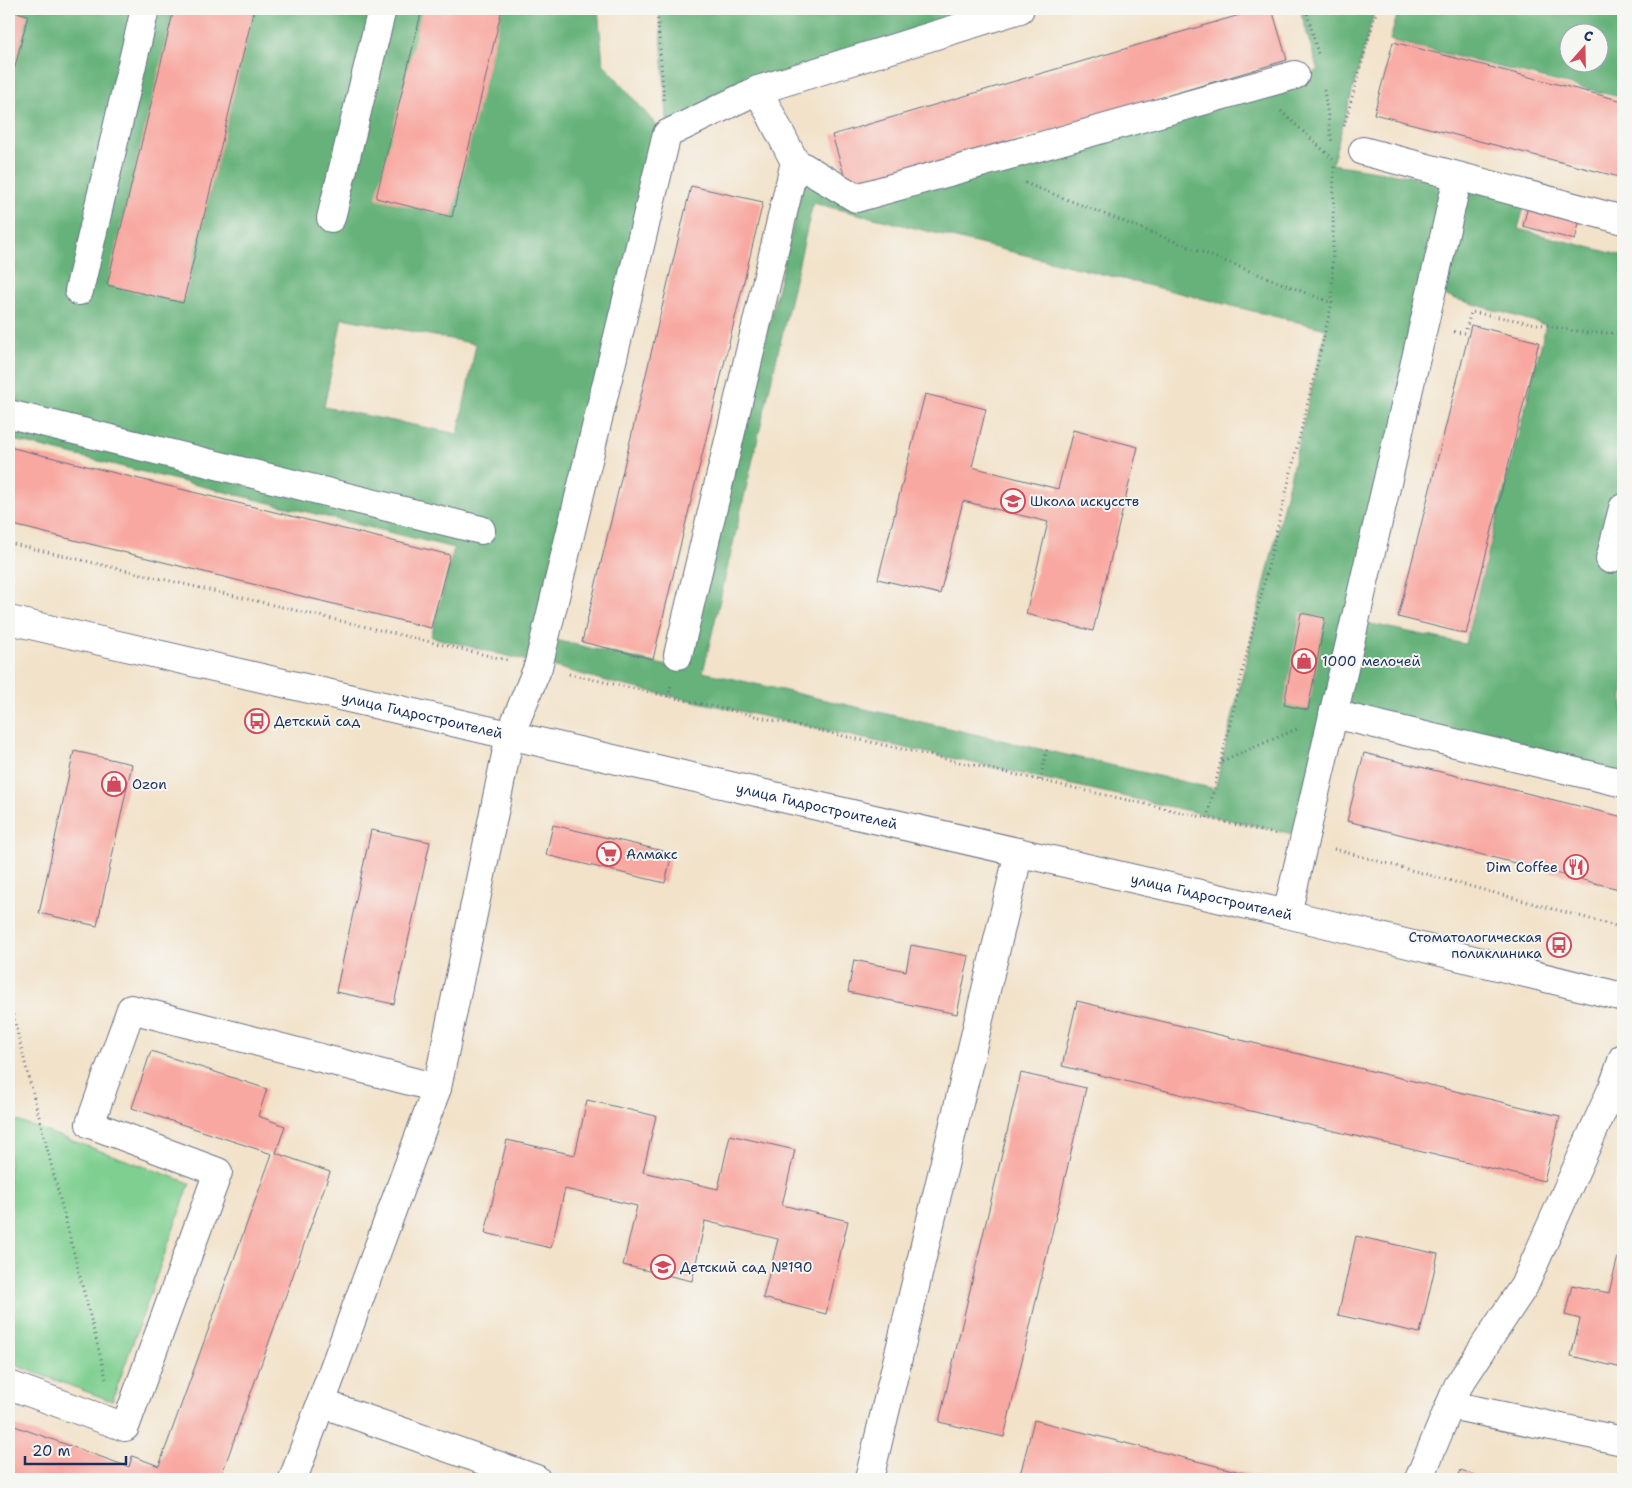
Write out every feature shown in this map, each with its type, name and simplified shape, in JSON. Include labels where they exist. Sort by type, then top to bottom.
[{"type":"street","points":[[79,291],[145,9]]},
{"type":"street","points":[[331,218],[382,9]]},
{"type":"street","points":[[293,1479],[437,1088],[510,735],[538,667],[667,134],[758,90],[1020,9]]},
{"type":"street","points":[[758,90],[795,162],[856,198],[1295,75]]},
{"type":"street","points":[[1363,151],[1623,220]]},
{"type":"street","points":[[678,656],[795,162]]},
{"type":"street","points":[[1287,914],[1458,177]]},
{"type":"street","points":[[9,414],[481,530]]},
{"type":"street","points":[[1610,559],[1623,508]]},
{"type":"street","name":"улица Гидростроителей","points":[[9,620],[1287,914],[1623,996]]},
{"type":"street","points":[[1333,714],[1623,783]]},
{"type":"street","points":[[869,1479],[1018,852]]},
{"type":"street","points":[[9,1385],[125,1427],[218,1172],[90,1124],[131,1009],[437,1088]]},
{"type":"street","points":[[1420,1479],[1458,1386],[1524,1286],[1613,1087],[1623,1058]]},
{"type":"street","points":[[321,1403],[536,1479]]},
{"type":"street","points":[[1450,1405],[1623,1441]]},
{"type":"path","points":[[657,9],[667,134]]},
{"type":"path","points":[[1254,87],[1335,161],[1363,151]]},
{"type":"path","points":[[1022,182],[1332,303]]},
{"type":"path","points":[[1421,336],[1447,340],[1449,331],[1465,334],[1471,312],[1587,333],[1623,333]]},
{"type":"path","points":[[9,543],[538,667],[1208,818]]},
{"type":"path","points":[[1221,761],[1333,714]]},
{"type":"path","points":[[1040,780],[1047,748]]},
{"type":"path","points":[[9,1000],[108,1384]]},
{"type":"green space","points":[[9,9],[598,9],[603,63],[664,134],[536,663],[431,637],[454,548],[9,439]],"holes":[[[342,318],[476,344],[458,434],[324,407]]]},
{"type":"green space","points":[[659,9],[1031,9],[668,131]]},
{"type":"green space","points":[[1300,9],[1375,9],[1332,164],[1454,183],[1302,836],[613,683],[541,663],[547,638],[685,670],[803,184],[854,201],[1318,71]],"holes":[[[813,203],[1326,329],[1215,789],[703,672]]]},
{"type":"green space","points":[[1399,9],[1623,9],[1623,98],[1390,40]]},
{"type":"green space","points":[[1460,184],[1526,201],[1518,229],[1623,256],[1623,485],[1602,567],[1623,571],[1623,776],[1340,709],[1362,622],[1465,644],[1546,325],[1435,293]]},
{"type":"green space","points":[[9,1118],[190,1183],[112,1401],[9,1363]]},
{"type":"building","points":[[174,9],[254,9],[183,303],[107,285]]},
{"type":"building","points":[[422,9],[502,9],[452,217],[376,198]]},
{"type":"building","points":[[1260,9],[1272,9],[1287,60],[849,191],[832,135]]},
{"type":"building","points":[[9,10],[28,15],[9,91]]},
{"type":"building","points":[[1393,42],[1623,101],[1623,178],[1374,114]]},
{"type":"building","points":[[691,186],[763,202],[653,659],[582,642]]},
{"type":"building","points":[[1529,202],[1581,216],[1575,240],[1523,226]]},
{"type":"building","points":[[1471,325],[1539,342],[1466,634],[1398,617]]},
{"type":"building","points":[[925,394],[986,409],[972,467],[1058,489],[1073,430],[1138,447],[1093,631],[1026,614],[1048,522],[963,501],[940,594],[878,579]]},
{"type":"building","points":[[9,447],[450,555],[431,628],[9,524]]},
{"type":"building","name":"1000 мелочей","points":[[1301,613],[1325,618],[1308,710],[1284,705]]},
{"type":"building","points":[[74,751],[132,764],[97,926],[39,913]]},
{"type":"building","points":[[1364,753],[1623,817],[1623,890],[1347,821]]},
{"type":"building","name":"Алмакс","points":[[553,825],[672,853],[665,883],[546,855]]},
{"type":"building","points":[[371,830],[430,842],[394,1004],[336,992]]},
{"type":"building","points":[[911,945],[969,956],[957,1014],[848,992],[854,960],[906,971]]},
{"type":"building","points":[[1077,1001],[1560,1116],[1544,1181],[1062,1066]]},
{"type":"building","points":[[151,1051],[267,1089],[258,1116],[285,1126],[276,1153],[330,1172],[220,1479],[9,1479],[9,1424],[129,1467],[132,1456],[159,1466],[272,1154],[132,1108]]},
{"type":"building","points":[[1021,1073],[1086,1088],[1004,1437],[939,1422]]},
{"type":"building","points":[[587,1100],[656,1116],[643,1172],[718,1189],[730,1135],[795,1150],[782,1205],[848,1221],[826,1314],[763,1298],[778,1239],[705,1221],[692,1281],[623,1265],[637,1206],[565,1189],[551,1248],[485,1233],[507,1140],[575,1155]]},
{"type":"building","points":[[1356,1236],[1438,1254],[1420,1333],[1338,1315]]},
{"type":"building","points":[[1623,1236],[1622,1368],[1571,1356],[1580,1319],[1565,1315],[1572,1285],[1609,1293]]},
{"type":"building","points":[[1034,1420],[1268,1479],[1019,1479]]},
{"type":"building","points":[[1461,1470],[1485,1479],[1457,1479]]},
{"type":"place","name":"Школа искусств","points":[[1013,501]]},
{"type":"place","name":"1000 мелочей","points":[[1304,661]]},
{"type":"place","name":"Детский сад","points":[[257,721]]},
{"type":"place","name":"Ozon","points":[[114,784]]},
{"type":"place","name":"Алмакс","points":[[609,854]]},
{"type":"place","name":"Dim Coffee","points":[[1576,867]]},
{"type":"place","name":"Стоматологическая поликлиника","points":[[1559,945]]},
{"type":"place","name":"Детский сад №190","points":[[663,1267]]}]
